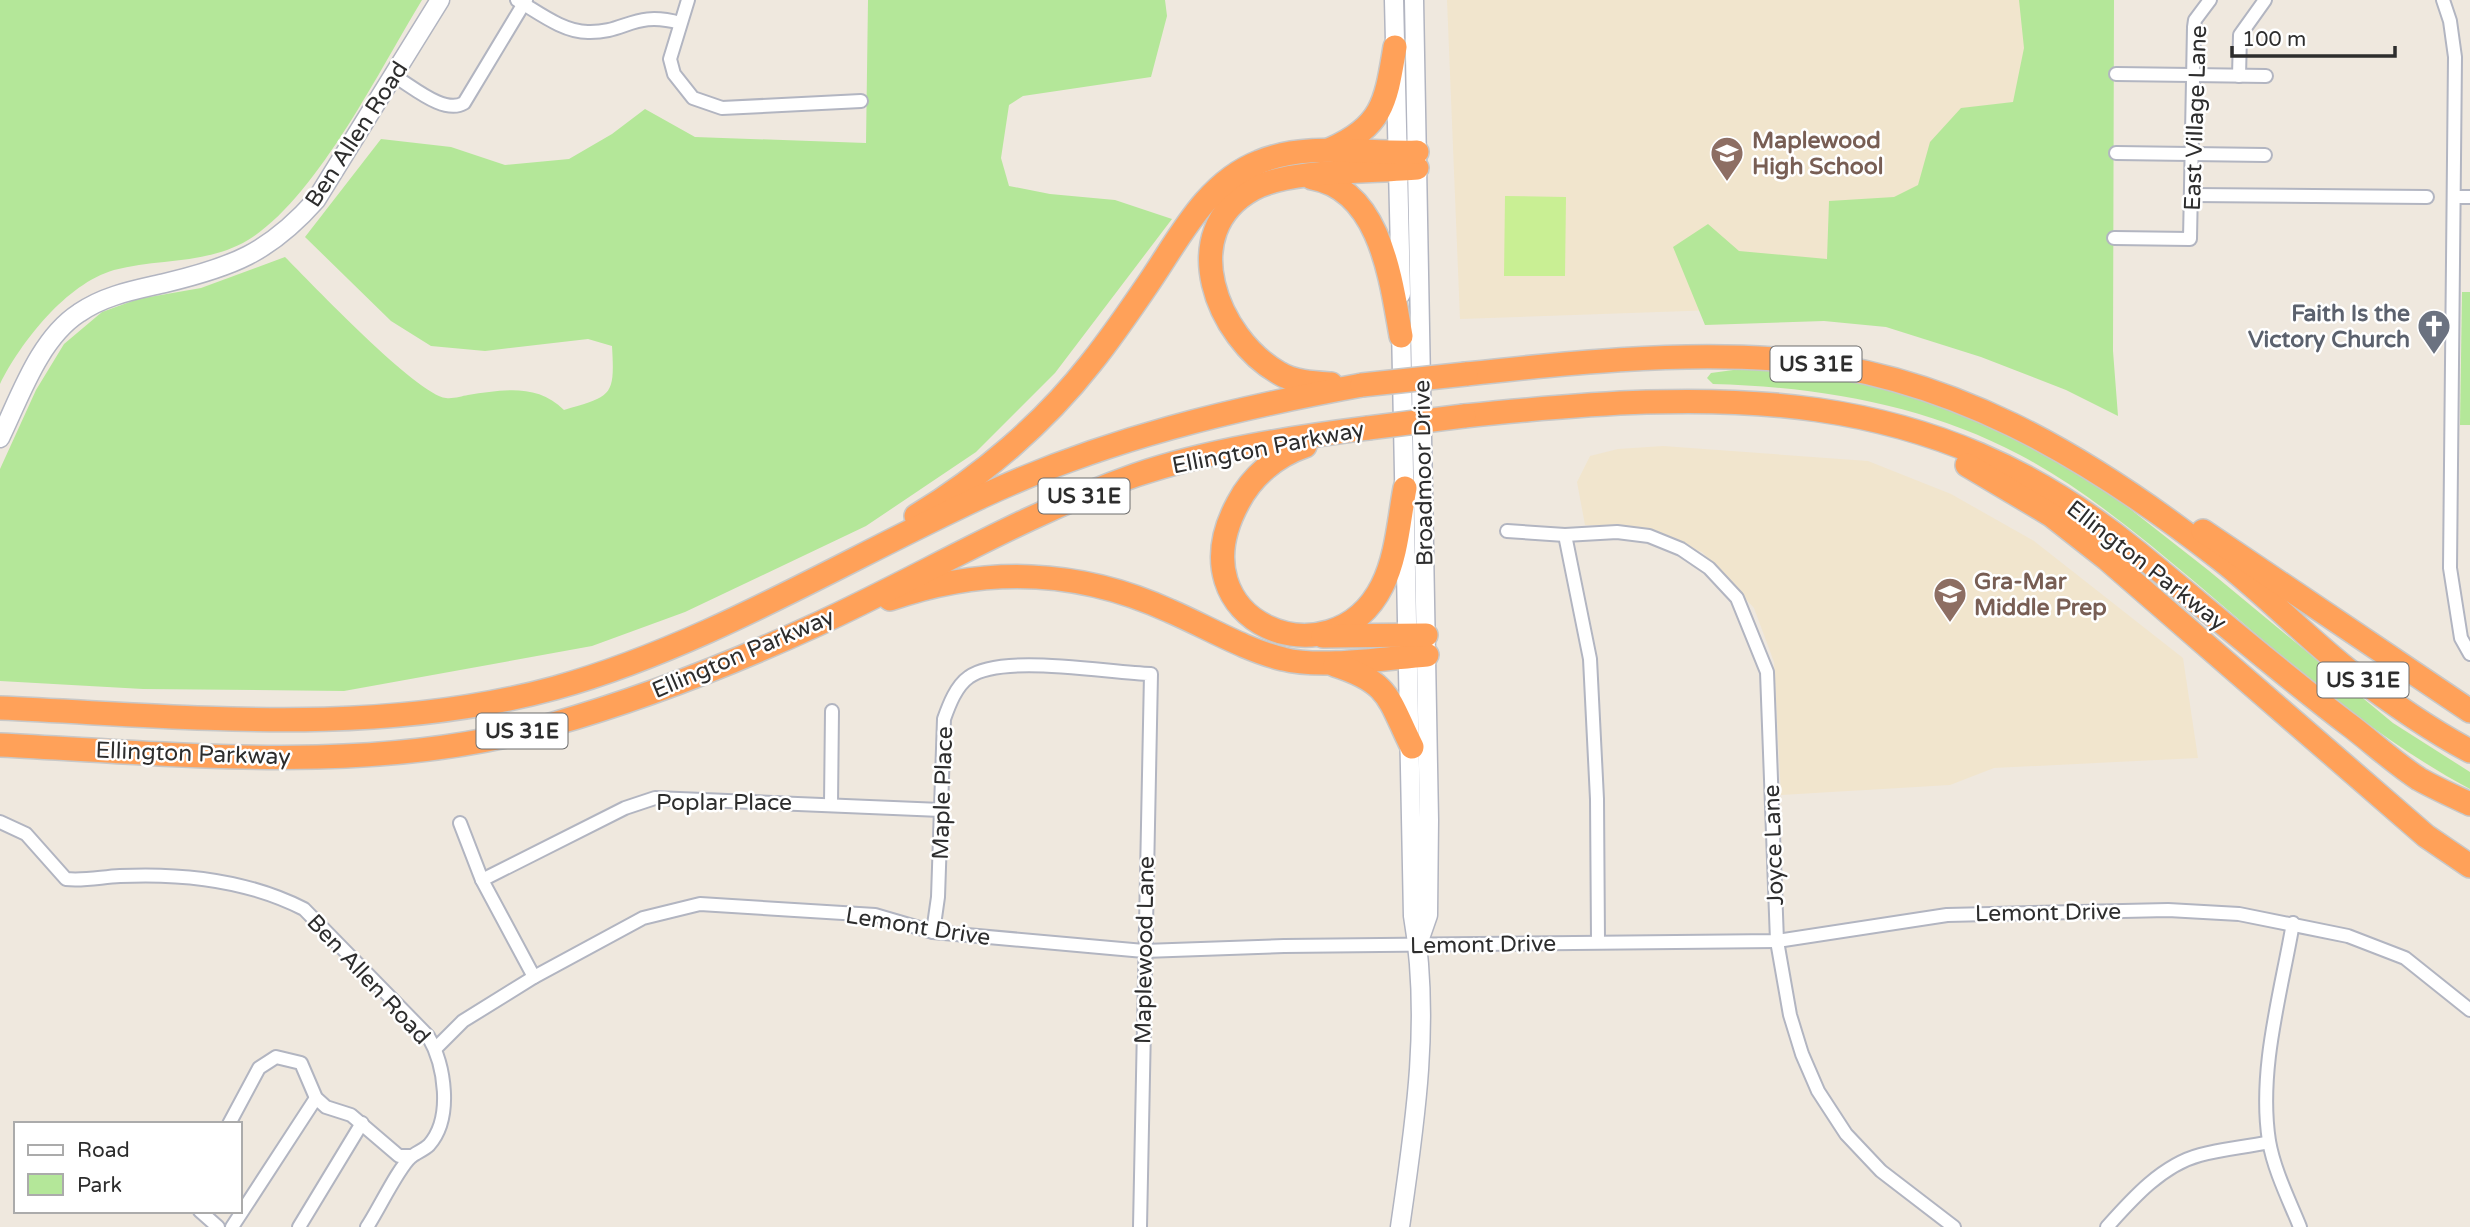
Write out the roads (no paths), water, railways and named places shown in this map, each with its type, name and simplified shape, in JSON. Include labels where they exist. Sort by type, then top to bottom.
[{"type":"highway","points":[[1326,152],[1363,133],[1381,110],[1387,98],[1395,47]]},
{"type":"highway","points":[[865,552],[971,478],[1042,416],[1114,334],[1199,210],[1221,185],[1261,160],[1292,154],[1326,152],[1407,161]]},
{"type":"highway","points":[[1362,385],[1317,383],[1281,375],[1254,356],[1226,321],[1216,297],[1210,260],[1216,234],[1230,207],[1264,184],[1407,161]]},
{"type":"highway","points":[[1305,177],[1334,187],[1348,197],[1369,222],[1381,247],[1402,336]]},
{"type":"highway","name":"Ellington Parkway","points":[[4,708],[192,719],[317,722],[435,711],[518,696],[601,673],[736,617],[865,552],[902,538],[1018,481],[1119,442],[1217,415],[1362,385],[1466,374],[1611,361],[1777,359],[1849,369],[1927,389],[1991,414],[2049,443],[2139,496],[2224,562],[2348,670],[2470,751]]},
{"type":"highway","name":"Ellington Parkway","points":[[0,745],[327,758],[447,747],[546,726],[623,703],[710,672],[821,622],[983,539],[1136,476],[1229,450],[1464,416],[1633,401],[1704,400],[1800,406],[1902,425],[1982,456],[2057,495],[2134,549],[2328,710],[2419,779],[2470,804]]},
{"type":"highway","points":[[1800,406],[1894,435],[1976,468],[2051,515],[2107,559],[2426,836],[2470,866]]},
{"type":"highway","points":[[1368,428],[1294,450],[1278,458],[1251,484],[1228,523],[1222,568],[1233,599],[1256,621],[1271,629],[1302,636],[1418,646]]},
{"type":"highway","points":[[1302,636],[1329,632],[1353,620],[1375,597],[1388,572],[1405,488]]},
{"type":"highway","points":[[2139,496],[2218,539],[2470,711]]},
{"type":"highway","points":[[821,622],[913,591],[953,582],[1042,575],[1078,580],[1133,596],[1283,659],[1325,662],[1418,646]]},
{"type":"highway","points":[[1325,662],[1363,675],[1378,685],[1394,707],[1412,747]]},
{"type":"highway","name":"US 31E","points":[[2419,779],[2470,819]]},
{"type":"main road","name":"Ben Allen Road","points":[[0,438],[52,339],[78,313],[114,295],[219,268],[259,252],[280,237],[316,200],[440,0]]},
{"type":"main road","name":"Broadmoor Drive","points":[[1394,0],[1395,47],[1407,161],[1418,646],[1428,915],[1418,945]]},
{"type":"main road","name":"Broadmoor Drive","points":[[1400,1227],[1420,1058],[1418,945],[1413,916],[1412,747],[1418,646],[1405,488],[1402,336],[1414,0]]},
{"type":"street","points":[[688,0],[670,59],[674,74],[693,98],[722,108],[861,101]]},
{"type":"street","name":"East Village Lane","points":[[2114,238],[2190,239],[2195,20],[2210,0]]},
{"type":"street","points":[[2239,76],[2240,34],[2265,0]]},
{"type":"street","points":[[394,76],[443,104],[458,106],[464,103],[522,1],[565,27],[587,33],[647,17],[659,17],[680,23]]},
{"type":"street","points":[[2446,2],[2455,58],[2450,568],[2461,638],[2470,654]]},
{"type":"street","points":[[2116,74],[2266,76]]},
{"type":"street","points":[[2116,153],[2265,155]]},
{"type":"street","points":[[2191,195],[2427,197]]},
{"type":"street","points":[[2455,197],[2470,197]]},
{"type":"street","name":"Joyce Lane","points":[[1507,531],[1564,535],[1617,531],[1648,536],[1690,555],[1709,568],[1737,598],[1767,671],[1777,941],[1790,1015],[1802,1054],[1818,1091],[1846,1133],[1881,1171],[1954,1227]]},
{"type":"street","points":[[1564,535],[1590,659],[1597,799],[1598,941]]},
{"type":"street","name":"Maple Place","points":[[933,933],[944,719],[951,700],[968,678],[995,666],[1151,674]]},
{"type":"street","name":"Maplewood Lane","points":[[1139,1227],[1151,674]]},
{"type":"street","points":[[831,804],[832,711]]},
{"type":"street","name":"Poplar Place","points":[[482,880],[625,808],[655,798],[941,810]]},
{"type":"street","name":"Ben Allen Road","points":[[0,822],[26,834],[66,879],[80,881],[121,876],[226,880],[282,898],[304,909],[428,1036],[435,1049],[444,1093],[441,1124],[429,1145],[411,1156],[367,1227]]},
{"type":"street","points":[[460,823],[482,880],[534,977]]},
{"type":"street","name":"Lemont Drive","points":[[435,1049],[463,1021],[534,977],[643,918],[700,904],[875,915],[933,933],[1144,951],[1598,941],[1777,941],[1947,915],[2168,910],[2250,914],[2348,936],[2405,958],[2470,1010]]},
{"type":"street","points":[[2293,923],[2268,1073],[2269,1142],[2300,1227]]},
{"type":"street","points":[[230,1122],[259,1068],[276,1057],[301,1063],[316,1098],[326,1107],[351,1115],[399,1156],[411,1156]]},
{"type":"street","points":[[242,1212],[316,1098]]},
{"type":"street","points":[[299,1227],[362,1123]]},
{"type":"street","points":[[2106,1227],[2137,1194],[2167,1171],[2198,1156],[2269,1142]]},
{"type":"street","points":[[202,1213],[218,1227]]},
{"type":"place","name":"Maplewood High School","points":[[1727,183]]},
{"type":"place","name":"Faith Is the Victory Church","points":[[2434,356]]},
{"type":"place","name":"Gra-Mar Middle Prep","points":[[1950,624]]}]
